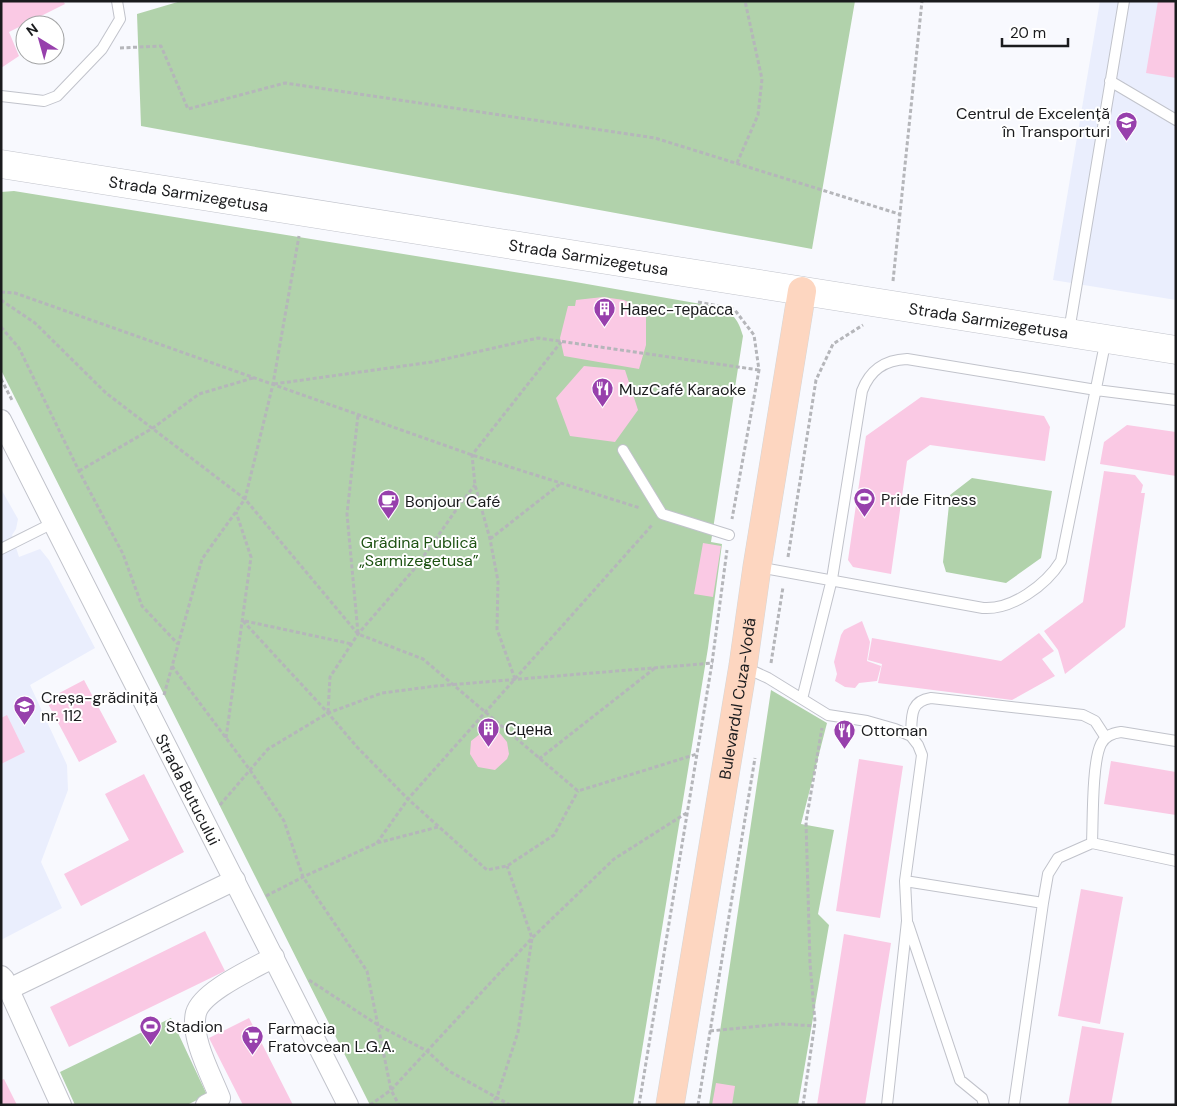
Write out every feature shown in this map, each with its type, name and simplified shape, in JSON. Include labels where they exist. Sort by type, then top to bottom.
[{"type":"main road","name":"Strada Sarmizegetusa","points":[[1,164],[1176,350]]},
{"type":"main road","name":"Bulevardul Cuza-Vodă","points":[[670,1105],[744,666],[757,567],[802,290]]},
{"type":"street","name":"Strada Butucului","points":[[1,420],[348,1105]]},
{"type":"street","points":[[61,1105],[5,982],[235,880]]},
{"type":"street","points":[[217,1102],[198,1041],[196,1012],[205,1000],[220,987],[274,957]]},
{"type":"lane","points":[[1,96],[44,101],[57,96],[102,49],[120,19],[118,1]]},
{"type":"lane","points":[[1069,332],[1124,1]]},
{"type":"lane","points":[[1110,81],[1176,120]]},
{"type":"lane","points":[[757,567],[994,609],[1014,602],[1049,578],[1061,561],[1106,339]]},
{"type":"lane","points":[[802,699],[832,579],[862,391],[866,380],[873,370],[898,359],[906,359],[1096,390],[1176,400]]},
{"type":"lane","points":[[623,450],[662,514],[730,535]]},
{"type":"lane","points":[[1,549],[54,523]]},
{"type":"lane","points":[[744,666],[768,678],[828,715],[867,721],[911,736],[918,745],[922,755],[905,881],[907,921],[888,1105]]},
{"type":"lane","points":[[911,736],[915,705],[922,699],[931,698],[1083,715],[1094,721],[1106,738]]},
{"type":"lane","points":[[1092,842],[1096,762],[1101,744],[1113,733],[1121,732],[1176,740]]},
{"type":"lane","points":[[1014,1105],[1048,874],[1058,858],[1092,842],[1176,862]]},
{"type":"lane","points":[[905,881],[1043,903]]},
{"type":"lane","points":[[907,921],[960,1080],[982,1098],[984,1105]]},
{"type":"path","points":[[737,163],[758,116],[762,79],[744,1]]},
{"type":"path","points":[[889,304],[894,278],[922,1]]},
{"type":"path","points":[[102,49],[161,46],[188,109],[285,83],[655,138],[899,214]]},
{"type":"path","points":[[163,699],[202,559],[245,499],[273,384],[299,233]]},
{"type":"path","points":[[1,292],[15,293],[472,455],[560,484],[662,514],[408,799],[377,844]]},
{"type":"path","points":[[1,300],[35,323],[106,393],[245,499],[358,634],[422,659],[578,791]]},
{"type":"path","points":[[768,678],[816,380],[833,344],[863,325],[871,326]]},
{"type":"path","points":[[1,327],[19,348],[79,471],[123,554],[142,606],[178,644]]},
{"type":"path","points":[[640,1105],[712,663],[730,535],[759,370],[754,335]]},
{"type":"path","points":[[273,384],[432,362],[538,338],[759,370]]},
{"type":"path","points":[[515,679],[497,629],[498,581],[490,539],[476,485],[472,455],[561,341]]},
{"type":"path","points":[[79,471],[153,428],[199,394],[254,378]]},
{"type":"path","points":[[358,415],[347,514],[358,634]]},
{"type":"path","points":[[490,539],[560,484]]},
{"type":"path","points":[[328,713],[330,677],[358,634],[416,567],[460,502],[476,485]]},
{"type":"path","points":[[226,738],[252,557],[236,512]]},
{"type":"path","points":[[244,620],[352,644]]},
{"type":"path","points":[[244,620],[357,748],[408,799],[487,870],[507,866],[554,835],[578,791],[697,754]]},
{"type":"path","points":[[217,809],[268,749],[328,713],[382,693],[452,684],[712,663],[744,666]]},
{"type":"path","points":[[172,666],[250,770],[284,822],[303,876],[367,972],[391,1090],[399,1105]]},
{"type":"path","points":[[539,759],[655,668]]},
{"type":"path","points":[[803,1105],[814,1026],[806,822],[825,713]]},
{"type":"path","points":[[698,1105],[756,756]]},
{"type":"path","points":[[370,1105],[391,1090],[532,938],[614,860],[688,811]]},
{"type":"path","points":[[248,905],[303,876],[377,844],[439,827]]},
{"type":"path","points":[[490,1105],[496,1097],[518,1032],[532,938],[507,866]]},
{"type":"path","points":[[306,978],[378,1025],[427,1051],[449,1071],[510,1105]]},
{"type":"path","points":[[710,1031],[782,1024],[814,1026]]},
{"type":"shaded area","name":"Centrul de Excelență în Transporturi","points":[[1100,1],[1176,1],[1176,300],[1053,280]]},
{"type":"shaded area","name":"Creșa-grădiniță nr. 112","points":[[1,489],[18,519],[16,529],[12,535],[19,557],[40,549],[49,560],[95,648],[30,685],[67,765],[68,790],[41,862],[62,908],[1,940]]},
{"type":"green space","points":[[181,1],[855,1],[812,249],[141,126],[137,14]]},
{"type":"green space","name":"Grădina Publică „Sarmizegetusa”","points":[[14,191],[564,280],[718,307],[728,312],[737,321],[743,336],[711,542],[722,544],[708,648],[633,1105],[370,1105],[1,370],[1,192]]},
{"type":"green space","points":[[972,478],[1052,491],[1041,558],[1006,583],[946,572],[943,562],[950,495]]},
{"type":"green space","points":[[771,690],[827,723],[801,824],[834,830],[818,914],[829,925],[798,1105],[709,1105]]},
{"type":"green space","name":"Stadion","points":[[171,1018],[207,1095],[187,1105],[75,1105],[60,1072]]},
{"type":"building","points":[[1,1],[63,1],[65,4],[43,15],[15,15],[15,29],[9,32],[15,46],[15,59],[1,68]]},
{"type":"building","points":[[1158,1],[1176,1],[1176,78],[1146,73]]},
{"type":"building","name":"Навес-терасса","points":[[603,297],[624,300],[640,308],[646,317],[646,345],[639,369],[564,356],[560,338],[568,306],[575,306],[576,300]]},
{"type":"building","points":[[584,366],[625,370],[638,410],[615,442],[570,436],[556,398]]},
{"type":"building","points":[[921,397],[1044,416],[1050,427],[1045,461],[930,445],[907,461],[891,574],[853,567],[848,560],[866,436]]},
{"type":"building","points":[[1127,425],[1176,432],[1176,476],[1100,464],[1104,442]]},
{"type":"building","points":[[1104,471],[1135,475],[1143,485],[1141,493],[1145,493],[1125,627],[1065,674],[1058,650],[1044,631],[1083,602]]},
{"type":"building","points":[[703,543],[721,546],[713,597],[694,594]]},
{"type":"building","points":[[862,621],[870,642],[867,661],[881,666],[877,681],[859,683],[855,688],[845,687],[835,681],[837,674],[834,662],[844,630]]},
{"type":"building","points":[[1039,633],[1054,651],[1042,659],[1055,676],[1012,700],[878,683],[882,664],[868,660],[872,638],[1001,661]]},
{"type":"building","points":[[84,680],[117,742],[79,762],[46,700]]},
{"type":"building","points":[[7,715],[25,752],[1,764],[1,718]]},
{"type":"building","name":"Сцена","points":[[485,730],[498,731],[507,742],[509,754],[507,759],[495,770],[478,767],[470,754],[471,741]]},
{"type":"building","points":[[859,759],[903,766],[880,918],[836,911]]},
{"type":"building","points":[[1111,761],[1176,772],[1176,815],[1104,804]]},
{"type":"building","points":[[144,774],[184,852],[81,906],[64,874],[129,840],[105,794]]},
{"type":"building","points":[[1081,889],[1123,897],[1100,1024],[1058,1016]]},
{"type":"building","points":[[205,931],[225,971],[69,1047],[50,1007]]},
{"type":"building","points":[[844,934],[891,943],[865,1105],[817,1105]]},
{"type":"building","points":[[249,1018],[293,1105],[243,1105],[209,1038]]},
{"type":"building","points":[[1082,1026],[1124,1033],[1111,1105],[1068,1105]]},
{"type":"building","points":[[4,1079],[17,1105],[1,1105],[1,1080]]},
{"type":"building","points":[[716,1083],[735,1086],[732,1105],[712,1105]]},
{"type":"place","name":"Centrul de Excelență în Transporturi","points":[[1126,141]]},
{"type":"place","name":"Навес-терасса","points":[[604,328]]},
{"type":"place","name":"MuzCafé Karaoke","points":[[603,408]]},
{"type":"place","name":"Pride Fitness","points":[[865,518]]},
{"type":"place","name":"Bonjour Café","points":[[389,520]]},
{"type":"place","name":"Creșa-grădiniță nr. 112","points":[[25,725]]},
{"type":"place","name":"Сцена","points":[[489,748]]},
{"type":"place","name":"Ottoman","points":[[845,749]]},
{"type":"place","name":"Stadion","points":[[150,1045]]},
{"type":"place","name":"Farmacia Fratovcean L.G.A.","points":[[252,1056]]}]
